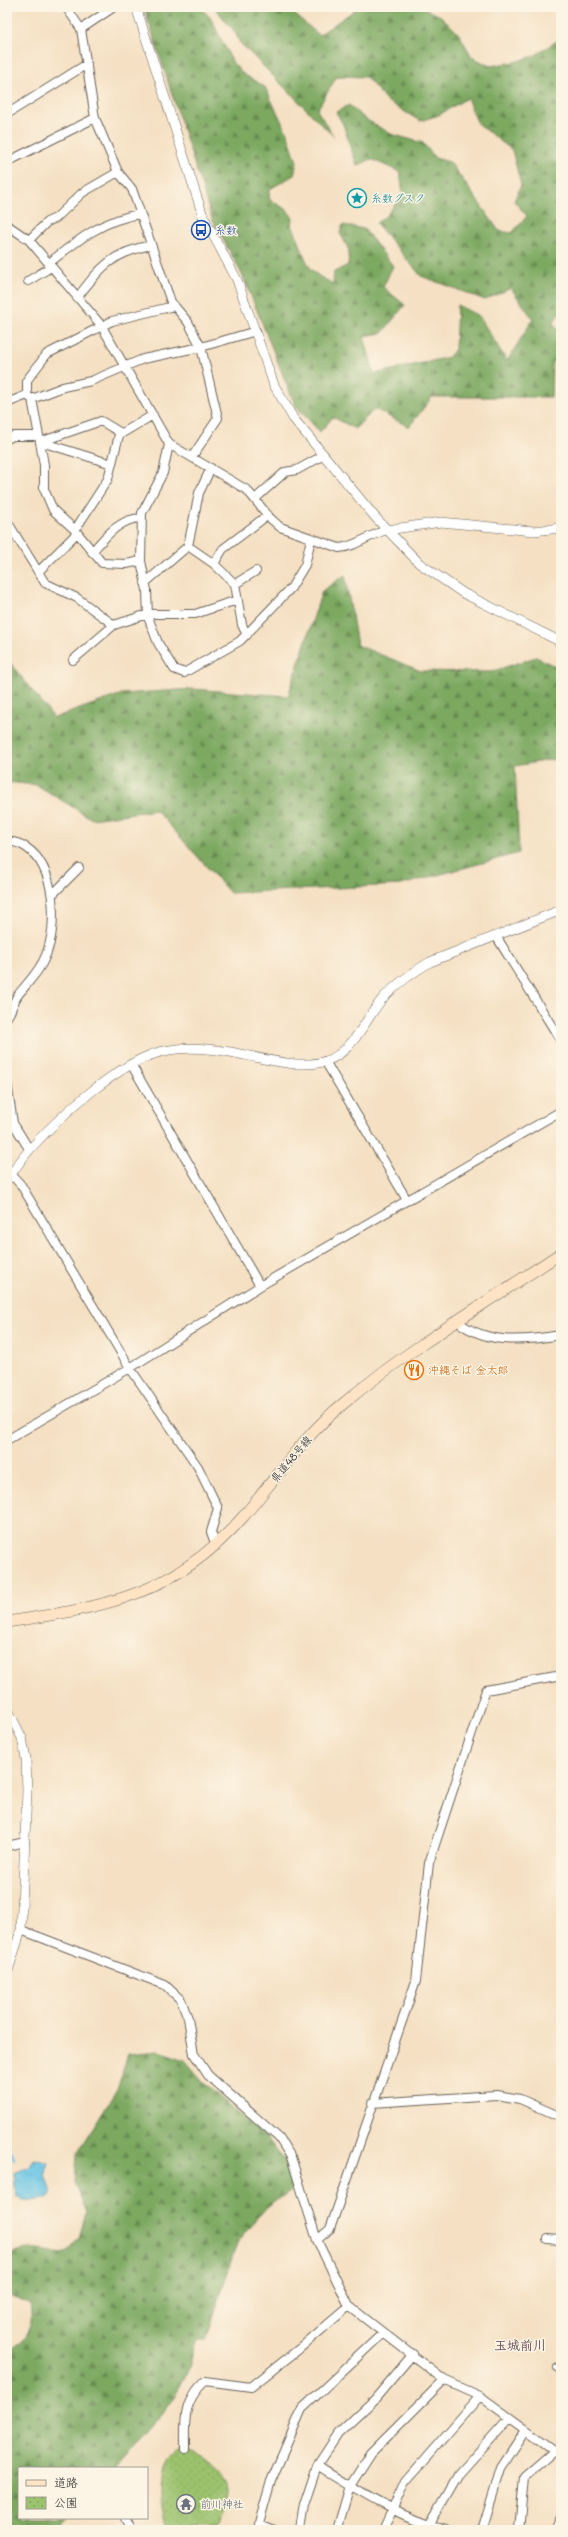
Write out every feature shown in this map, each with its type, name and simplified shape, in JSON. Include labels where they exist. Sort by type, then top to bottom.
[{"type":"main road","name":"県道48号線","points":[[7,1622],[99,1606],[128,1598],[158,1586],[186,1570],[216,1546],[313,1432],[343,1403],[387,1370],[561,1253]]},
{"type":"street","points":[[66,7],[81,29],[95,118],[118,172],[132,189],[174,306],[188,322],[201,347],[218,418],[192,457]]},
{"type":"street","points":[[81,29],[114,7]]},
{"type":"street","points":[[136,7],[204,216],[237,280],[274,385],[293,418],[387,530],[432,573],[463,593],[561,642]]},
{"type":"street","points":[[7,114],[87,64]]},
{"type":"street","points":[[7,162],[95,118]]},
{"type":"street","points":[[29,240],[47,222],[56,218],[82,193],[102,183],[118,172]]},
{"type":"street","points":[[28,281],[50,266],[76,242],[109,222],[140,214]]},
{"type":"street","points":[[7,225],[29,240],[100,325],[112,348],[126,367],[169,444],[248,490],[268,516],[280,527],[339,548],[347,547],[376,532],[441,522],[507,530],[533,531],[561,528]]},
{"type":"street","points":[[77,298],[110,260],[134,248],[151,245]]},
{"type":"street","points":[[141,561],[126,564],[102,563],[76,531],[53,510],[44,489],[40,439],[29,397],[27,380],[47,354],[100,325],[126,316],[174,306]]},
{"type":"street","points":[[7,403],[63,387],[91,381],[143,359],[201,347],[256,331]]},
{"type":"street","points":[[38,572],[76,531],[108,479],[118,435],[153,415]]},
{"type":"street","points":[[40,439],[101,421],[121,433]]},
{"type":"street","points":[[7,439],[13,436],[40,439],[112,464]]},
{"type":"street","points":[[169,444],[163,474],[142,513],[141,561],[148,614],[158,643],[174,669],[184,673],[247,635],[291,588],[305,565],[312,539]]},
{"type":"street","points":[[255,499],[285,472],[297,470],[324,455]]},
{"type":"street","points":[[145,583],[188,546],[200,493],[211,468]]},
{"type":"street","points":[[214,564],[223,549],[268,516]]},
{"type":"street","points":[[92,552],[113,530],[134,518],[142,518]]},
{"type":"street","points":[[7,521],[45,583],[77,598],[114,625]]},
{"type":"street","points":[[188,546],[214,564],[235,584],[242,625],[247,635]]},
{"type":"street","points":[[235,584],[256,571]]},
{"type":"street","points":[[73,660],[114,625],[148,614],[195,614],[237,600]]},
{"type":"street","points":[[7,842],[23,845],[34,853],[46,870],[52,896],[52,930],[46,954],[40,968],[17,997],[7,1017]]},
{"type":"street","points":[[52,896],[79,868]]},
{"type":"street","points":[[216,1546],[211,1532],[218,1508],[198,1467],[130,1368],[20,1185],[9,1177],[29,1149],[57,1121],[131,1064],[163,1051],[196,1048],[265,1058],[287,1063],[325,1061],[338,1054],[353,1041],[383,998],[411,974],[430,962],[561,910]]},
{"type":"street","points":[[496,936],[561,1041]]},
{"type":"street","points":[[325,1061],[407,1200]]},
{"type":"street","points":[[131,1064],[260,1286]]},
{"type":"street","points":[[7,1084],[13,1123],[29,1149]]},
{"type":"street","points":[[7,1440],[130,1368],[260,1286],[561,1111]]},
{"type":"street","points":[[458,1322],[472,1332],[489,1337],[534,1339],[561,1335]]},
{"type":"street","points":[[318,2240],[330,2229],[372,2103],[416,1981],[429,1863],[486,1690],[561,1676]]},
{"type":"street","points":[[7,1708],[22,1738],[26,1759],[25,1842],[21,1930],[12,1945],[7,1974]]},
{"type":"street","points":[[7,1846],[25,1842]]},
{"type":"street","points":[[21,1930],[165,1985],[181,2000],[188,2018],[194,2054],[208,2075],[279,2138],[291,2157],[318,2240],[349,2306],[413,2354],[444,2380],[480,2396],[526,2430],[557,2450],[561,2456]]},
{"type":"street","points":[[372,2103],[496,2095],[520,2099],[561,2117]]},
{"type":"street","points":[[547,2239],[561,2240]]},
{"type":"street","points":[[185,2449],[185,2412],[192,2395],[204,2378],[252,2387],[299,2350],[349,2306]]},
{"type":"street","points":[[274,2530],[258,2527],[271,2481],[302,2409],[383,2333]]},
{"type":"street","points":[[300,2530],[304,2505],[317,2466],[338,2434],[374,2400],[413,2354]]},
{"type":"street","points":[[337,2530],[350,2486],[371,2453],[444,2380]]},
{"type":"street","points":[[382,2530],[405,2482],[480,2396]]},
{"type":"street","points":[[427,2528],[458,2475],[509,2418]]},
{"type":"street","points":[[482,2530],[501,2468],[526,2430]]},
{"type":"street","points":[[519,2530],[524,2477],[557,2450]]},
{"type":"street","points":[[317,2466],[350,2486],[393,2508],[427,2528],[445,2530]]},
{"type":"street","points":[[556,2530],[561,2518]]},
{"type":"street","points":[[127,2519],[133,2530]]},
{"type":"green space","points":[[144,7],[200,7],[210,17],[233,63],[243,74],[265,87],[288,135],[297,162],[294,175],[270,189],[269,199],[287,210],[293,218],[292,226],[307,263],[314,272],[333,284],[334,272],[348,265],[349,250],[340,233],[343,225],[364,229],[393,266],[383,287],[405,305],[382,333],[364,336],[374,374],[449,357],[455,349],[457,305],[479,316],[507,361],[533,319],[511,288],[485,300],[421,276],[376,223],[386,216],[403,194],[400,172],[371,159],[357,166],[343,124],[336,112],[349,105],[365,119],[391,134],[423,143],[435,158],[450,162],[499,231],[512,233],[527,216],[514,201],[521,185],[512,150],[478,124],[467,98],[439,115],[420,121],[387,101],[366,77],[337,76],[317,110],[334,137],[240,43],[235,32],[214,7],[286,7],[319,35],[359,7],[420,7],[441,16],[459,34],[472,57],[490,66],[514,62],[534,56],[561,38],[561,310],[553,323],[561,334],[561,363],[552,361],[551,397],[432,397],[409,427],[375,409],[355,429],[333,417],[320,432],[295,405],[243,276],[212,219]]},
{"type":"green space","points":[[345,575],[357,645],[421,671],[490,672],[536,657],[561,669],[561,758],[515,766],[519,853],[401,885],[230,893],[156,810],[92,819],[37,785],[7,782],[7,659],[54,718],[122,694],[192,689],[288,696],[322,591]]},
{"type":"green space","points":[[159,2051],[185,2060],[206,2085],[266,2137],[285,2160],[293,2189],[264,2209],[237,2243],[206,2340],[197,2340],[188,2371],[180,2387],[172,2400],[153,2424],[114,2467],[18,2467],[18,2519],[66,2519],[54,2530],[7,2530],[7,2353],[20,2343],[28,2333],[31,2313],[30,2304],[7,2294],[7,2254],[27,2249],[66,2253],[79,2238],[86,2213],[75,2182],[77,2154],[117,2090],[128,2054]]},
{"type":"green space","points":[[185,2449],[200,2456],[214,2466],[225,2478],[228,2494],[217,2530],[168,2530],[164,2517],[162,2498],[164,2471],[169,2461]]},
{"type":"water","points":[[34,2159],[49,2163],[46,2177],[51,2193],[45,2199],[24,2200],[16,2196],[14,2173],[30,2167]]},
{"type":"waterway","points":[[7,2143],[14,2159]]},
{"type":"place","name":"糸数グスク","points":[[357,198]]},
{"type":"place","name":"糸数","points":[[201,230]]},
{"type":"place","name":"沖縄そば 金太郎","points":[[414,1370]]},
{"type":"place","name":"前川神社","points":[[186,2504]]},
{"type":"district","name":"玉城前川","points":[[520,2345]]}]
